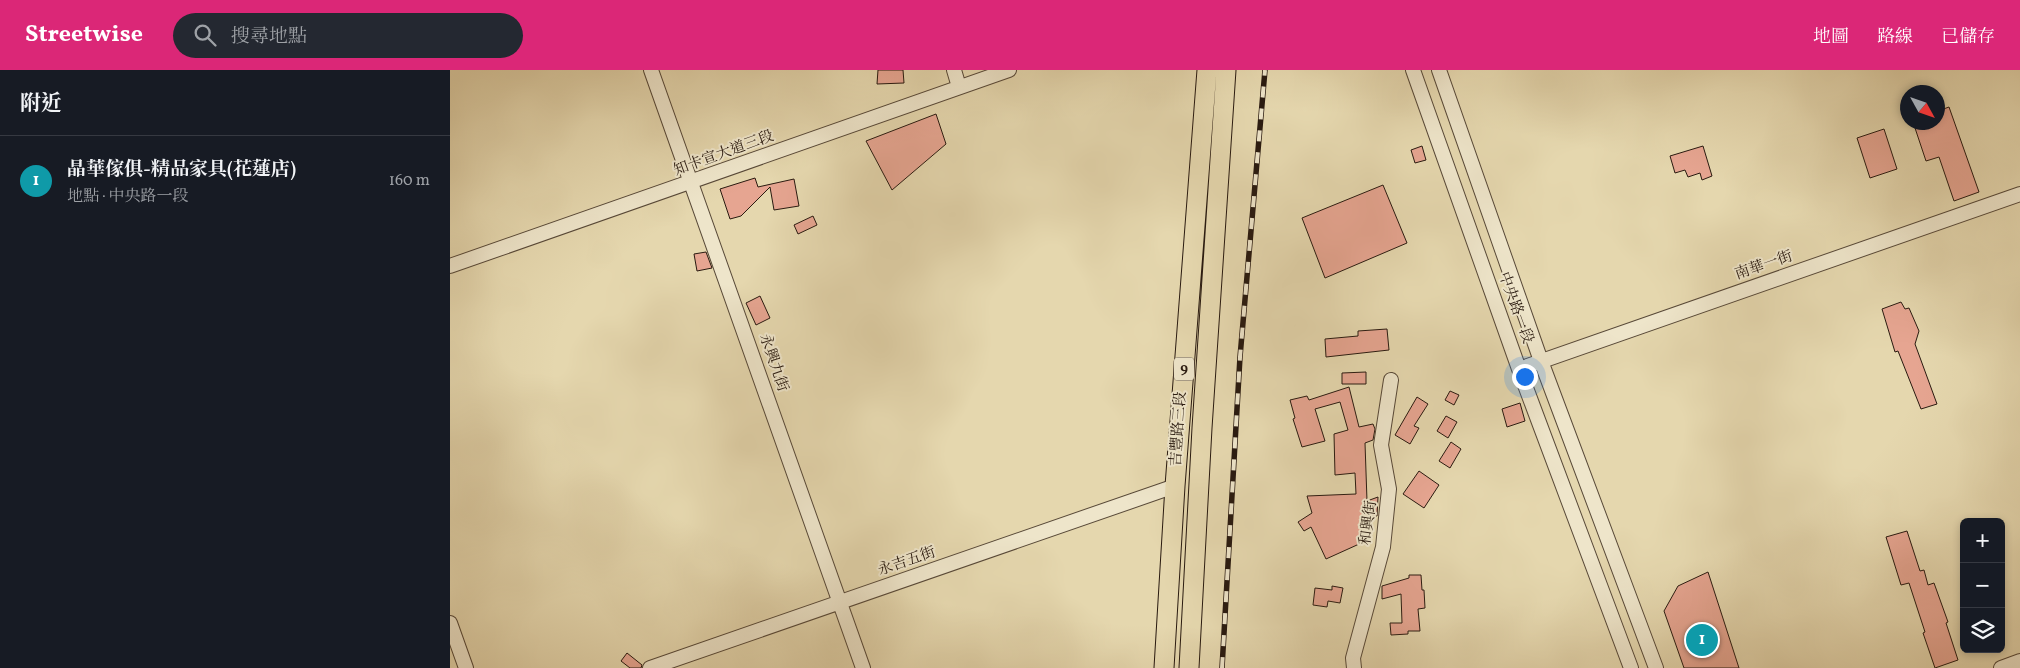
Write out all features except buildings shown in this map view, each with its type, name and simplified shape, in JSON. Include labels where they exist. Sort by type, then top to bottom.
[{"type":"main road","name":"吉豐路三段","points":[[1164,668],[1175,486],[1207,70]]},
{"type":"main road","name":"吉豐路三段","points":[[1189,668],[1202,428],[1226,70]]},
{"type":"street","name":"永興九街","points":[[651,70],[863,668]]},
{"type":"street","points":[[954,70],[959,87]]},
{"type":"street","name":"知卡宣大道三段","points":[[450,266],[692,183],[1009,70]]},
{"type":"street","name":"中央路一段","points":[[1413,70],[1520,369],[1631,668]]},
{"type":"street","name":"中央路一段","points":[[1439,70],[1541,361],[1656,668]]},
{"type":"street","name":"南華一街","points":[[1520,369],[2020,194]]},
{"type":"street","name":"和興街","points":[[1354,668],[1353,658],[1383,547],[1390,489],[1381,445],[1391,380]]},
{"type":"street","name":"永吉五街","points":[[650,668],[1175,486]]},
{"type":"street","points":[[450,623],[466,668]]},
{"type":"street","points":[[2001,668],[2020,661]]},
{"type":"railway","points":[[1222,668],[1240,357],[1265,70]]},
{"type":"place","name":"晶華傢俱-精品家具(花蓮店)","points":[[1702,640]]}]
